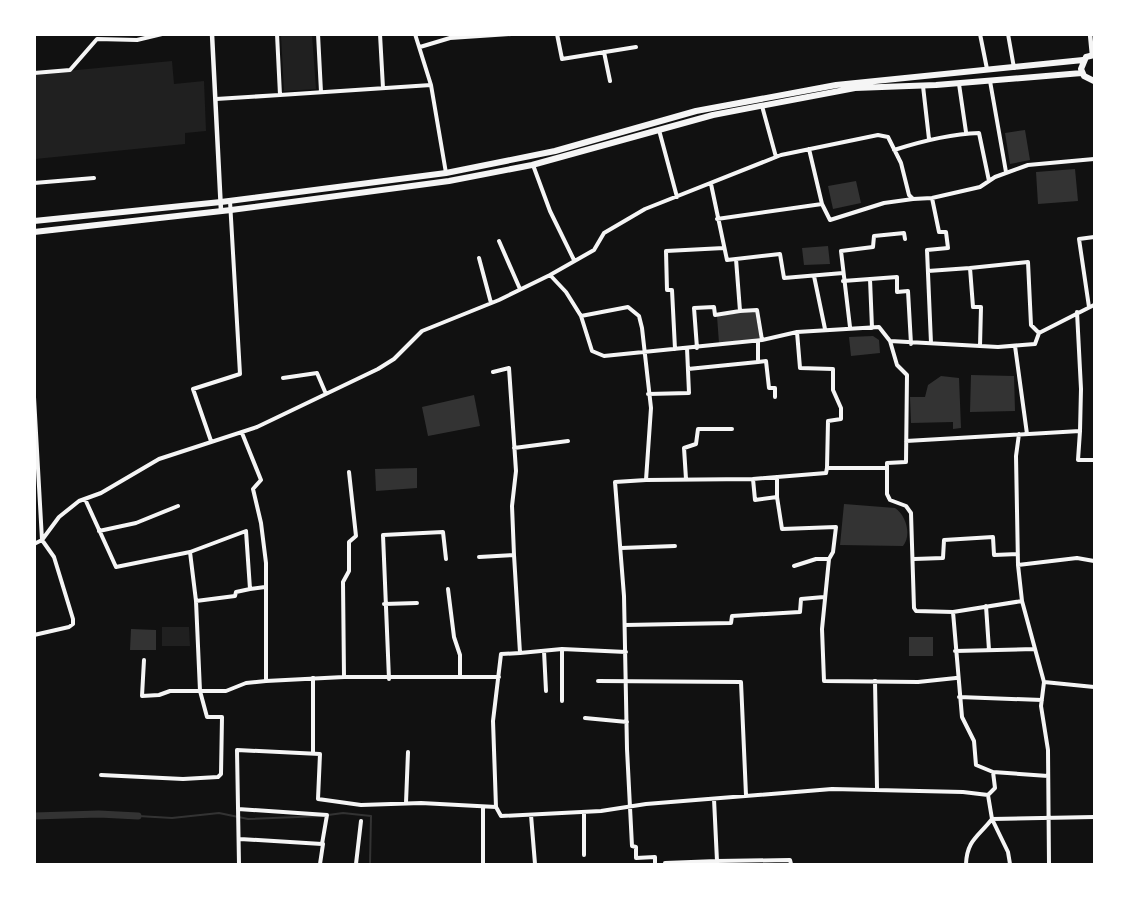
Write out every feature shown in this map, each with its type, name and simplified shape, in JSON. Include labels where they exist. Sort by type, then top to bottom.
[{"type":"highway","points":[[34,221],[230,201],[446,173],[555,151],[720,106],[854,82],[988,71],[1083,60],[1094,55]]},
{"type":"highway","points":[[1083,60],[1082,73],[1088,79],[1095,81]]},
{"type":"highway","points":[[34,231],[400,189],[532,165],[659,129],[855,88],[959,84],[1082,73]]},
{"type":"street","points":[[34,73],[70,70],[97,39],[162,34]]},
{"type":"street","points":[[212,34],[221,211]]},
{"type":"street","points":[[277,34],[280,95]]},
{"type":"street","points":[[318,34],[321,92]]},
{"type":"street","points":[[380,34],[383,88]]},
{"type":"street","points":[[415,34],[431,85],[446,173]]},
{"type":"street","points":[[420,47],[450,38],[511,34]]},
{"type":"street","points":[[557,34],[562,59],[636,47]]},
{"type":"street","points":[[980,34],[988,71]]},
{"type":"street","points":[[1008,34],[1014,68]]},
{"type":"street","points":[[1090,34],[1094,55]]},
{"type":"street","points":[[604,52],[610,81]]},
{"type":"street","points":[[990,81],[1006,172]]},
{"type":"street","points":[[959,84],[966,132]]},
{"type":"street","points":[[216,99],[431,85]]},
{"type":"street","points":[[923,86],[929,139]]},
{"type":"street","points":[[762,106],[776,157]]},
{"type":"street","points":[[659,129],[677,197]]},
{"type":"street","points":[[894,150],[929,139],[966,132],[978,133],[989,181]]},
{"type":"street","points":[[34,544],[42,540],[59,517],[85,499],[101,494],[159,459],[210,441],[242,434],[326,394],[394,360],[422,331],[520,289],[594,250],[604,233],[645,209],[776,157],[809,148],[878,135],[888,137],[909,195],[913,199]]},
{"type":"street","points":[[809,148],[822,204],[830,220],[884,203],[932,198],[980,186],[1006,172],[1028,165],[1095,159]]},
{"type":"street","points":[[532,165],[550,211],[574,260]]},
{"type":"street","points":[[34,183],[94,178]]},
{"type":"street","points":[[711,184],[726,260],[780,254],[784,278],[843,273]]},
{"type":"street","points":[[931,343],[927,250],[948,248],[946,232],[939,232],[932,198]]},
{"type":"street","points":[[210,441],[193,389],[240,374],[230,201]]},
{"type":"street","points":[[717,219],[822,204]]},
{"type":"street","points":[[850,327],[848,292],[844,292],[841,251],[873,247],[874,237],[904,232],[904,239]]},
{"type":"street","points":[[890,341],[911,344],[980,346],[1035,344],[1039,333],[1092,306],[1079,239],[1095,237]]},
{"type":"street","points":[[499,241],[520,289]]},
{"type":"street","points":[[675,349],[672,290],[667,290],[666,251],[725,248]]},
{"type":"street","points":[[479,258],[490,303]]},
{"type":"street","points":[[736,259],[740,311]]},
{"type":"street","points":[[928,271],[1028,262],[1031,325],[1039,333]]},
{"type":"street","points":[[970,268],[973,307],[981,307],[980,346]]},
{"type":"street","points":[[550,274],[566,292],[581,316],[592,351],[604,356],[697,348],[825,329],[879,327],[890,341],[897,365],[907,375],[906,462],[887,463],[887,494],[890,500],[906,506],[911,513],[914,608],[916,611],[953,612],[1022,601]]},
{"type":"street","points":[[814,276],[825,329]]},
{"type":"street","points":[[843,281],[897,277],[897,292],[908,291],[911,344]]},
{"type":"street","points":[[870,279],[872,328]]},
{"type":"street","points":[[697,348],[694,308],[714,307],[715,315],[757,310],[760,340],[758,362]]},
{"type":"street","points":[[581,316],[628,308],[636,312],[642,328],[651,408],[646,480]]},
{"type":"street","points":[[1077,312],[1081,389],[1078,460],[1095,460]]},
{"type":"street","points":[[655,864],[655,857],[636,858],[636,847],[632,846],[625,625],[615,482],[753,479],[826,473],[828,421],[841,419],[841,408],[833,390],[832,369],[800,368],[797,332]]},
{"type":"street","points":[[1015,346],[1028,434]]},
{"type":"street","points":[[648,394],[689,393],[687,348]]},
{"type":"street","points":[[688,369],[766,361],[770,388],[775,388],[775,397]]},
{"type":"street","points":[[493,372],[509,368],[514,448],[513,555],[520,653]]},
{"type":"street","points":[[283,378],[317,373],[326,394]]},
{"type":"street","points":[[34,635],[73,624],[54,557],[42,540],[35,398]]},
{"type":"street","points":[[686,479],[684,448],[696,444],[698,429],[732,429]]},
{"type":"street","points":[[906,441],[1080,431]]},
{"type":"street","points":[[242,434],[261,480],[253,489],[265,543],[266,681]]},
{"type":"street","points":[[1019,434],[1016,456],[1018,565],[1022,601],[1044,682],[1042,700],[1048,777],[1049,864]]},
{"type":"street","points":[[514,448],[568,441]]},
{"type":"street","points":[[827,468],[887,468]]},
{"type":"street","points":[[344,677],[343,585],[349,571],[349,542],[356,536],[349,472]]},
{"type":"street","points":[[777,477],[777,497],[782,530],[836,527],[824,597],[824,681],[918,682],[957,678]]},
{"type":"street","points":[[753,479],[755,500],[777,497]]},
{"type":"street","points":[[85,499],[112,563],[119,568],[190,552],[246,531],[250,589]]},
{"type":"street","points":[[99,531],[136,523],[178,506]]},
{"type":"street","points":[[389,679],[384,604],[383,535],[443,532],[446,559]]},
{"type":"street","points":[[914,559],[943,558],[944,540],[993,537],[994,555],[1018,554]]},
{"type":"street","points":[[621,548],[675,546]]},
{"type":"street","points":[[101,775],[183,780],[220,776],[222,717],[207,717],[200,691],[196,601],[190,552]]},
{"type":"street","points":[[479,557],[513,555]]},
{"type":"street","points":[[1018,565],[1077,558],[1095,561]]},
{"type":"street","points":[[794,566],[816,559],[829,559]]},
{"type":"street","points":[[196,601],[235,596],[236,592],[265,587]]},
{"type":"street","points":[[448,589],[454,637],[460,655],[460,675]]},
{"type":"street","points":[[625,625],[731,623],[732,616],[800,612],[801,599],[824,597]]},
{"type":"street","points":[[384,604],[417,603]]},
{"type":"street","points":[[986,606],[989,650]]},
{"type":"street","points":[[953,612],[962,717],[974,741],[976,765],[993,772],[1048,777]]},
{"type":"street","points":[[626,652],[562,649],[501,654],[493,721],[496,807],[501,816],[584,812],[746,795],[877,788],[988,795],[995,788],[993,772]]},
{"type":"street","points":[[562,649],[562,701]]},
{"type":"street","points":[[955,651],[1035,649]]},
{"type":"street","points":[[544,651],[546,691]]},
{"type":"street","points":[[144,660],[142,696],[159,695],[170,691],[226,691],[246,683],[314,678],[389,679],[460,675],[499,677]]},
{"type":"street","points":[[313,754],[314,678]]},
{"type":"street","points":[[598,681],[741,682],[746,795]]},
{"type":"street","points":[[875,681],[877,788]]},
{"type":"street","points":[[1044,682],[1095,687]]},
{"type":"street","points":[[959,697],[1042,700]]},
{"type":"street","points":[[585,718],[627,722]]},
{"type":"street","points":[[239,864],[237,750],[320,754],[318,799],[361,805],[406,803],[496,807]]},
{"type":"street","points":[[406,803],[408,752]]},
{"type":"street","points":[[988,795],[992,819],[1008,852],[1010,864]]},
{"type":"street","points":[[714,799],[717,861]]},
{"type":"street","points":[[483,808],[483,864]]},
{"type":"street","points":[[238,809],[325,813],[320,864]]},
{"type":"street","points":[[584,812],[584,855]]},
{"type":"street","points":[[531,815],[535,864]]},
{"type":"street","points":[[966,864],[967,849],[972,840],[992,819],[1095,817]]},
{"type":"street","points":[[356,864],[361,821]]},
{"type":"street","points":[[240,839],[322,844]]},
{"type":"street","points":[[665,863],[790,860],[790,864]]},
{"type":"shaded area","points":[[281,35],[312,35],[316,89],[284,91]]},
{"type":"shaded area","points":[[172,61],[174,84],[204,81],[206,131],[185,133],[185,144],[35,159],[35,74]]},
{"type":"shaded area","points":[[1025,130],[1030,160],[1010,164],[1005,133]]},
{"type":"shaded area","points":[[1075,169],[1078,201],[1038,204],[1036,172]]},
{"type":"shaded area","points":[[856,181],[861,203],[833,209],[828,186]]},
{"type":"shaded area","points":[[828,246],[830,264],[804,265],[802,248]]},
{"type":"shaded area","points":[[755,311],[760,338],[719,343],[717,316]]},
{"type":"shaded area","points":[[873,336],[879,340],[880,353],[851,356],[849,337]]},
{"type":"shaded area","points":[[971,375],[1014,376],[1015,411],[970,412]]},
{"type":"shaded area","points":[[941,376],[959,378],[961,428],[953,429],[953,422],[911,423],[910,397],[925,397],[928,385]]},
{"type":"shaded area","points":[[474,395],[480,426],[428,436],[422,407]]},
{"type":"shaded area","points":[[417,468],[417,488],[376,491],[375,469]]},
{"type":"shaded area","points":[[844,504],[895,508],[905,520],[907,536],[903,546],[840,545]]},
{"type":"shaded area","points":[[162,627],[189,627],[190,646],[162,646]]},
{"type":"shaded area","points":[[131,629],[156,630],[156,650],[130,650]]},
{"type":"shaded area","points":[[909,637],[933,637],[933,656],[909,656]]},
{"type":"waterway","points":[[138,816],[172,818],[219,813],[248,819],[323,816]]},
{"type":"waterway","points":[[328,815],[343,813],[371,816],[370,864]]},
{"type":"waterway","points":[[34,816],[99,814],[138,816]]}]
